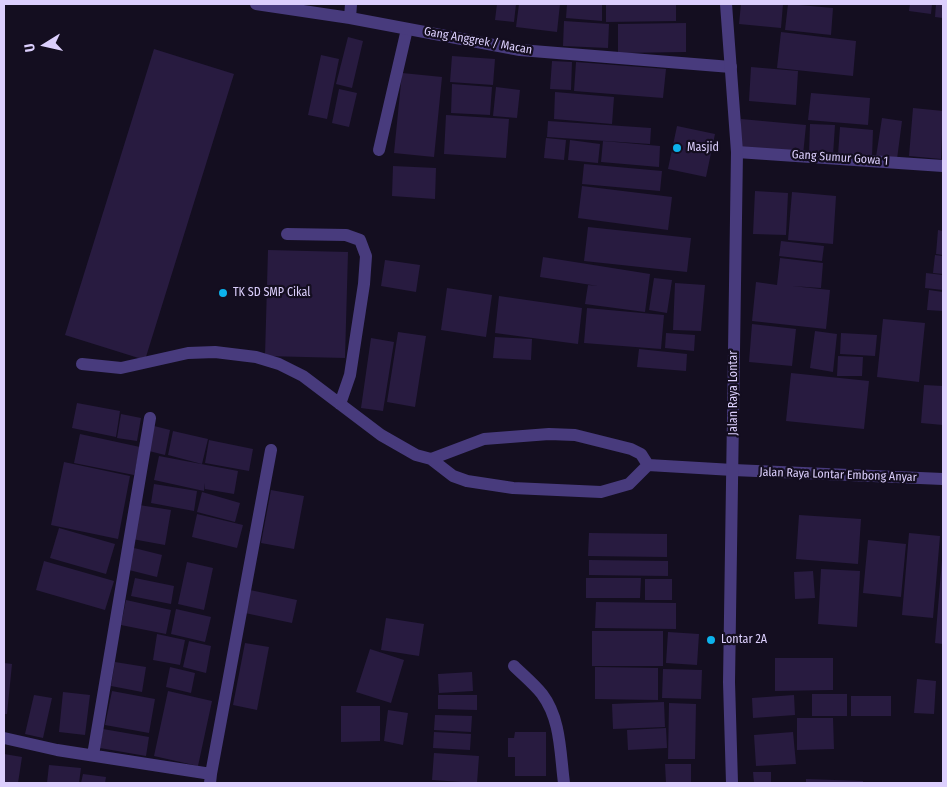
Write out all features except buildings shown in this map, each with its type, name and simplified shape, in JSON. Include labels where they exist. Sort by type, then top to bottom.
[{"type":"street","name":"Gang Anggrek / Macan","points":[[256,4],[350,18],[520,50],[732,67]]},
{"type":"street","points":[[350,18],[352,4]]},
{"type":"street","name":"Jalan Raya Lontar","points":[[726,4],[737,152],[729,682],[732,783]]},
{"type":"street","points":[[380,150],[407,29]]},
{"type":"street","name":"Gang Sumur Gowa 1","points":[[737,152],[943,166]]},
{"type":"street","points":[[287,234],[346,234],[360,240],[366,256],[364,284],[350,375],[340,404]]},
{"type":"street","points":[[82,364],[121,368],[188,353],[215,352],[256,357],[279,364],[304,376],[382,435],[416,455],[431,458],[454,476],[467,481],[513,488],[600,492],[629,484],[648,465],[641,454],[631,448],[575,435],[549,434],[484,439],[431,458]]},
{"type":"street","points":[[93,755],[150,418]]},
{"type":"street","points":[[4,738],[211,779],[271,450]]},
{"type":"street","name":"Jalan Raya Lontar Embong Anyar","points":[[648,465],[943,478]]},
{"type":"street","points":[[514,666],[541,693],[552,711],[558,736],[564,783]]},
{"type":"place","name":"Masjid","points":[[677,148]]},
{"type":"place","name":"TK SD SMP Cikal","points":[[223,293]]},
{"type":"place","name":"Lontar 2A","points":[[711,640]]}]
